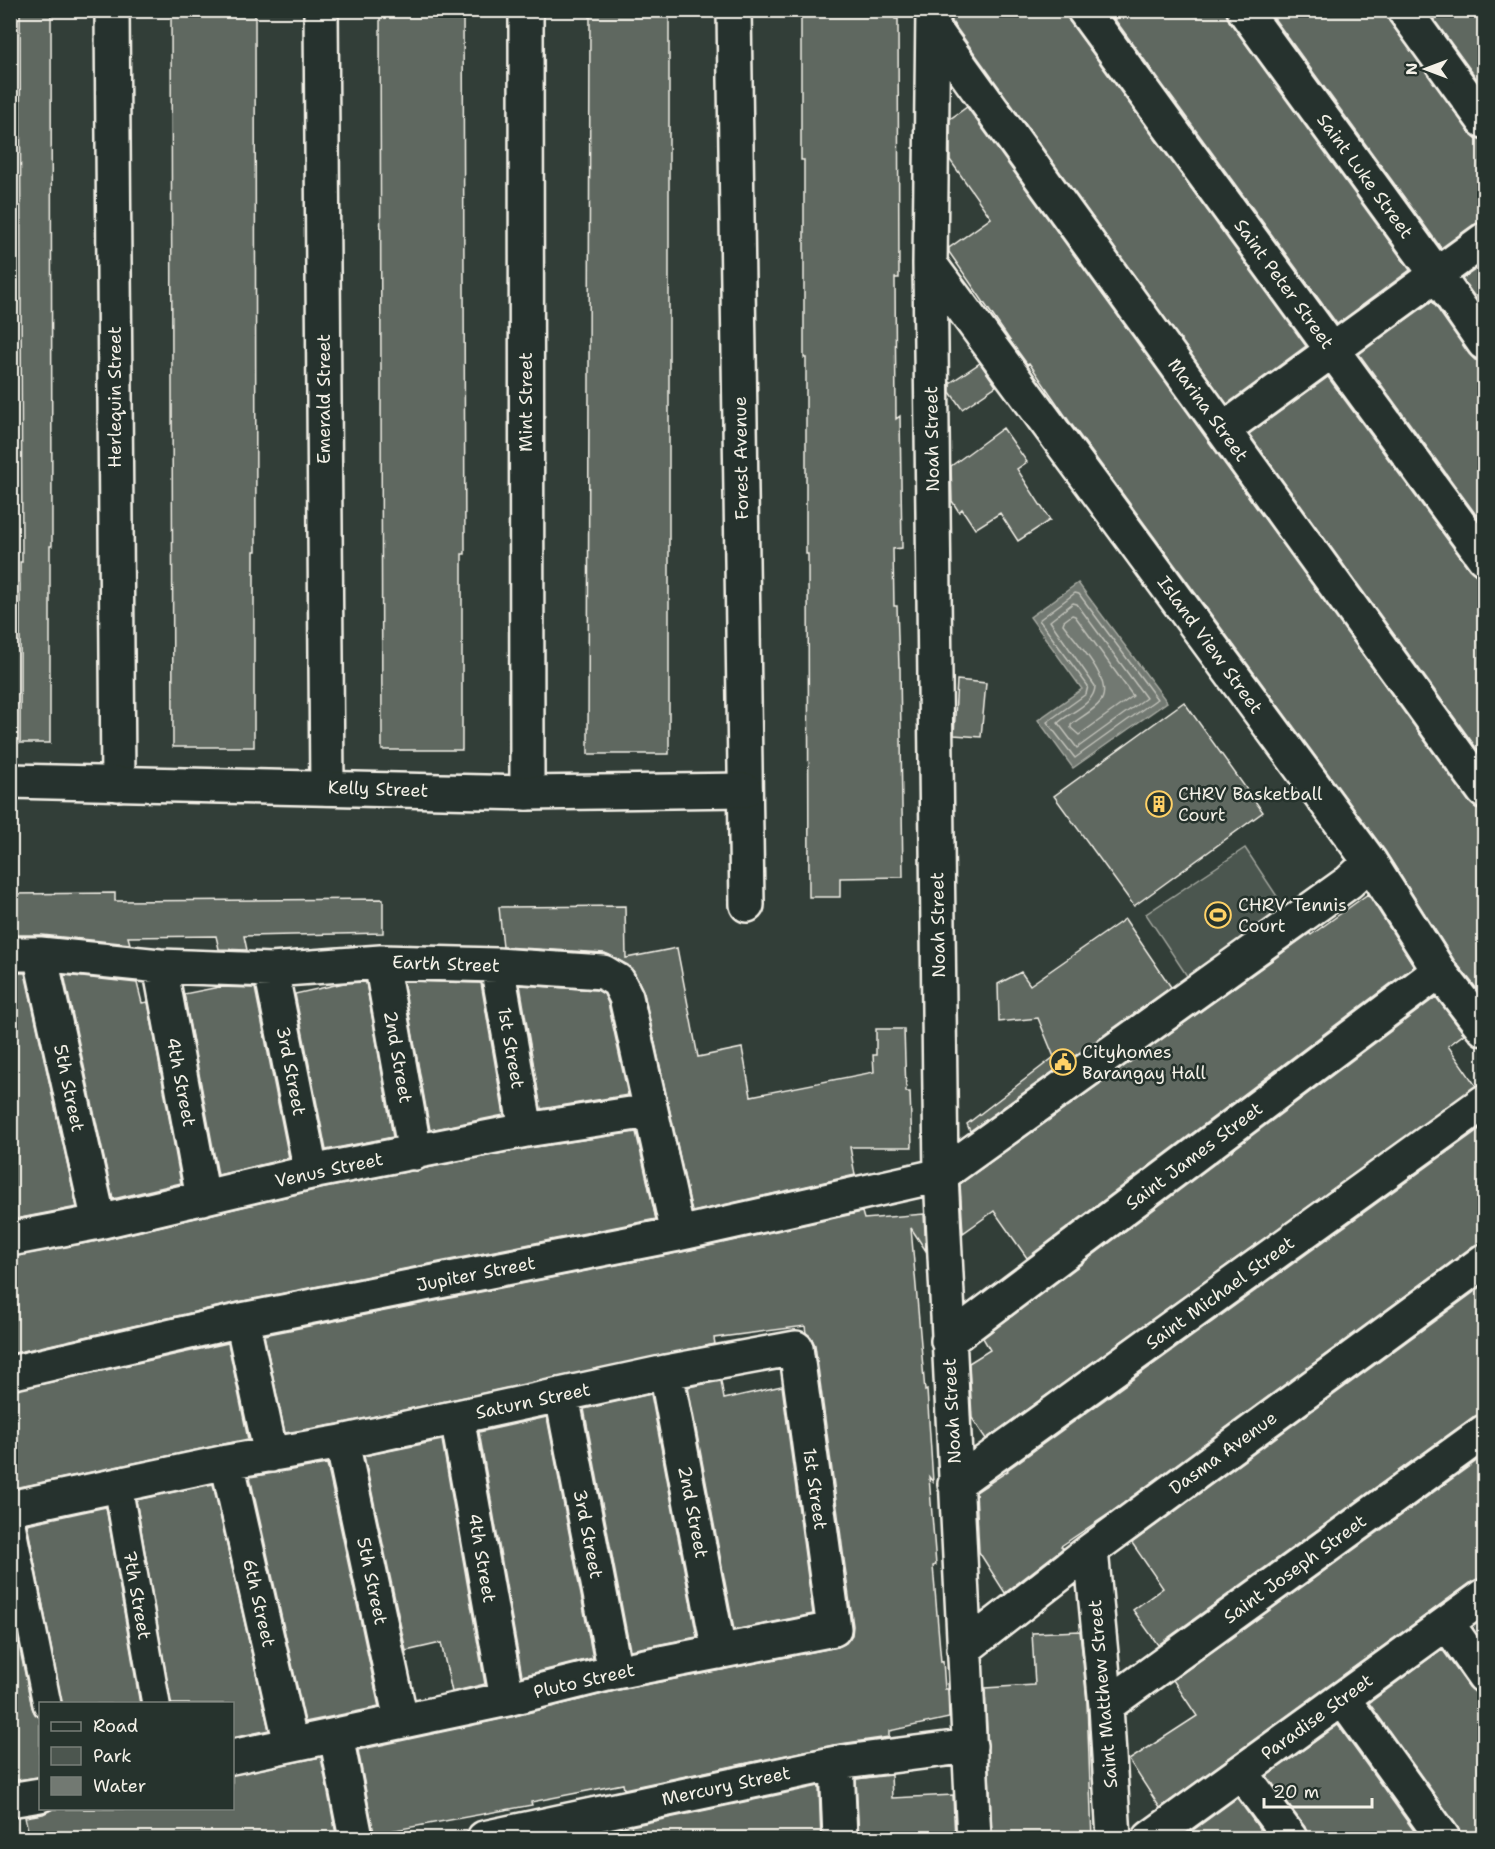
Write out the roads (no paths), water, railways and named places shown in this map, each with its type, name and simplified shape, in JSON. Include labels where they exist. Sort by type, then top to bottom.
[{"type":"street","name":"Herlequin Street","points":[[112,10],[118,784]]},
{"type":"street","name":"Emerald Street","points":[[321,10],[327,788]]},
{"type":"street","name":"Mint Street","points":[[526,10],[526,793]]},
{"type":"street","name":"Forest Avenue","points":[[734,10],[747,905]]},
{"type":"street","name":"Saint Peter Street","points":[[1084,10],[1485,558]]},
{"type":"street","name":"Saint Luke Street","points":[[1244,10],[1485,343]]},
{"type":"street","points":[[1404,10],[1485,121]]},
{"type":"street","name":"Noah Street","points":[[933,20],[930,264],[941,1175],[974,1839]]},
{"type":"street","name":"Marina Street","points":[[933,20],[1223,430],[1485,791]]},
{"type":"street","points":[[1223,430],[1485,240]]},
{"type":"street","name":"Island View Street","points":[[930,264],[1370,862],[1439,971],[1485,1029]]},
{"type":"street","name":"Kelly Street","points":[[10,781],[526,793],[746,790]]},
{"type":"street","points":[[941,1175],[1350,882],[1370,862]]},
{"type":"street","name":"Earth Street","points":[[25,954],[159,966],[271,970],[381,962],[497,965],[603,972],[618,981],[626,997],[678,1234]]},
{"type":"street","name":"5th Street","points":[[25,954],[99,1222]]},
{"type":"street","name":"2nd Street","points":[[381,962],[415,1152]]},
{"type":"street","name":"1st Street","points":[[497,965],[526,1130]]},
{"type":"street","name":"4th Street","points":[[159,966],[203,1198]]},
{"type":"street","name":"3rd Street","points":[[271,970],[311,1172]]},
{"type":"street","name":"Saint James Street","points":[[948,1341],[1439,971]]},
{"type":"street","name":"Saint Michael Street","points":[[955,1484],[1485,1102]]},
{"type":"street","name":"Venus Street","points":[[10,1239],[99,1222],[311,1172],[526,1130],[650,1111]]},
{"type":"street","name":"Jupiter Street","points":[[10,1372],[242,1320],[678,1234],[941,1175]]},
{"type":"street","name":"Dasma Avenue","points":[[964,1649],[1091,1550],[1485,1261]]},
{"type":"street","points":[[242,1320],[271,1455]]},
{"type":"street","name":"1st Street","points":[[796,1348],[834,1629]]},
{"type":"street","name":"Saturn Street","points":[[10,1508],[227,1462],[342,1442],[666,1372],[796,1348]]},
{"type":"street","name":"2nd Street","points":[[666,1372],[719,1652]]},
{"type":"street","name":"3rd Street","points":[[562,1396],[615,1672]]},
{"type":"street","name":"4th Street","points":[[457,1417],[507,1699]]},
{"type":"street","name":"Saint Joseph Street","points":[[1106,1706],[1485,1432]]},
{"type":"street","name":"5th Street","points":[[342,1442],[401,1720]]},
{"type":"street","name":"6th Street","points":[[227,1462],[291,1744]]},
{"type":"street","name":"7th Street","points":[[117,1486],[156,1702]]},
{"type":"street","points":[[10,1519],[47,1702]]},
{"type":"street","name":"Saint Matthew Street","points":[[1091,1550],[1106,1706],[1114,1839]]},
{"type":"street","name":"Paradise Street","points":[[1150,1839],[1485,1596]]},
{"type":"street","points":[[1447,1623],[1485,1676]]},
{"type":"street","name":"Pluto Street","points":[[234,1757],[507,1699],[615,1672],[834,1629]]},
{"type":"street","points":[[1343,1699],[1443,1839]]},
{"type":"street","points":[[336,1736],[356,1839]]},
{"type":"street","name":"Mercury Street","points":[[484,1839],[837,1762],[970,1746]]},
{"type":"street","points":[[837,1762],[840,1839]]},
{"type":"street","points":[[1241,1772],[1290,1839]]},
{"type":"street","points":[[10,1800],[39,1795]]},
{"type":"water","points":[[1078,583],[1167,702],[1073,768],[1038,720],[1082,689],[1030,617]]},
{"type":"place","name":"CHRV Basketball Court","points":[[1159,804]]},
{"type":"place","name":"CHRV Tennis Court","points":[[1218,915]]},
{"type":"place","name":"Cityhomes Barangay Hall","points":[[1063,1062]]}]
